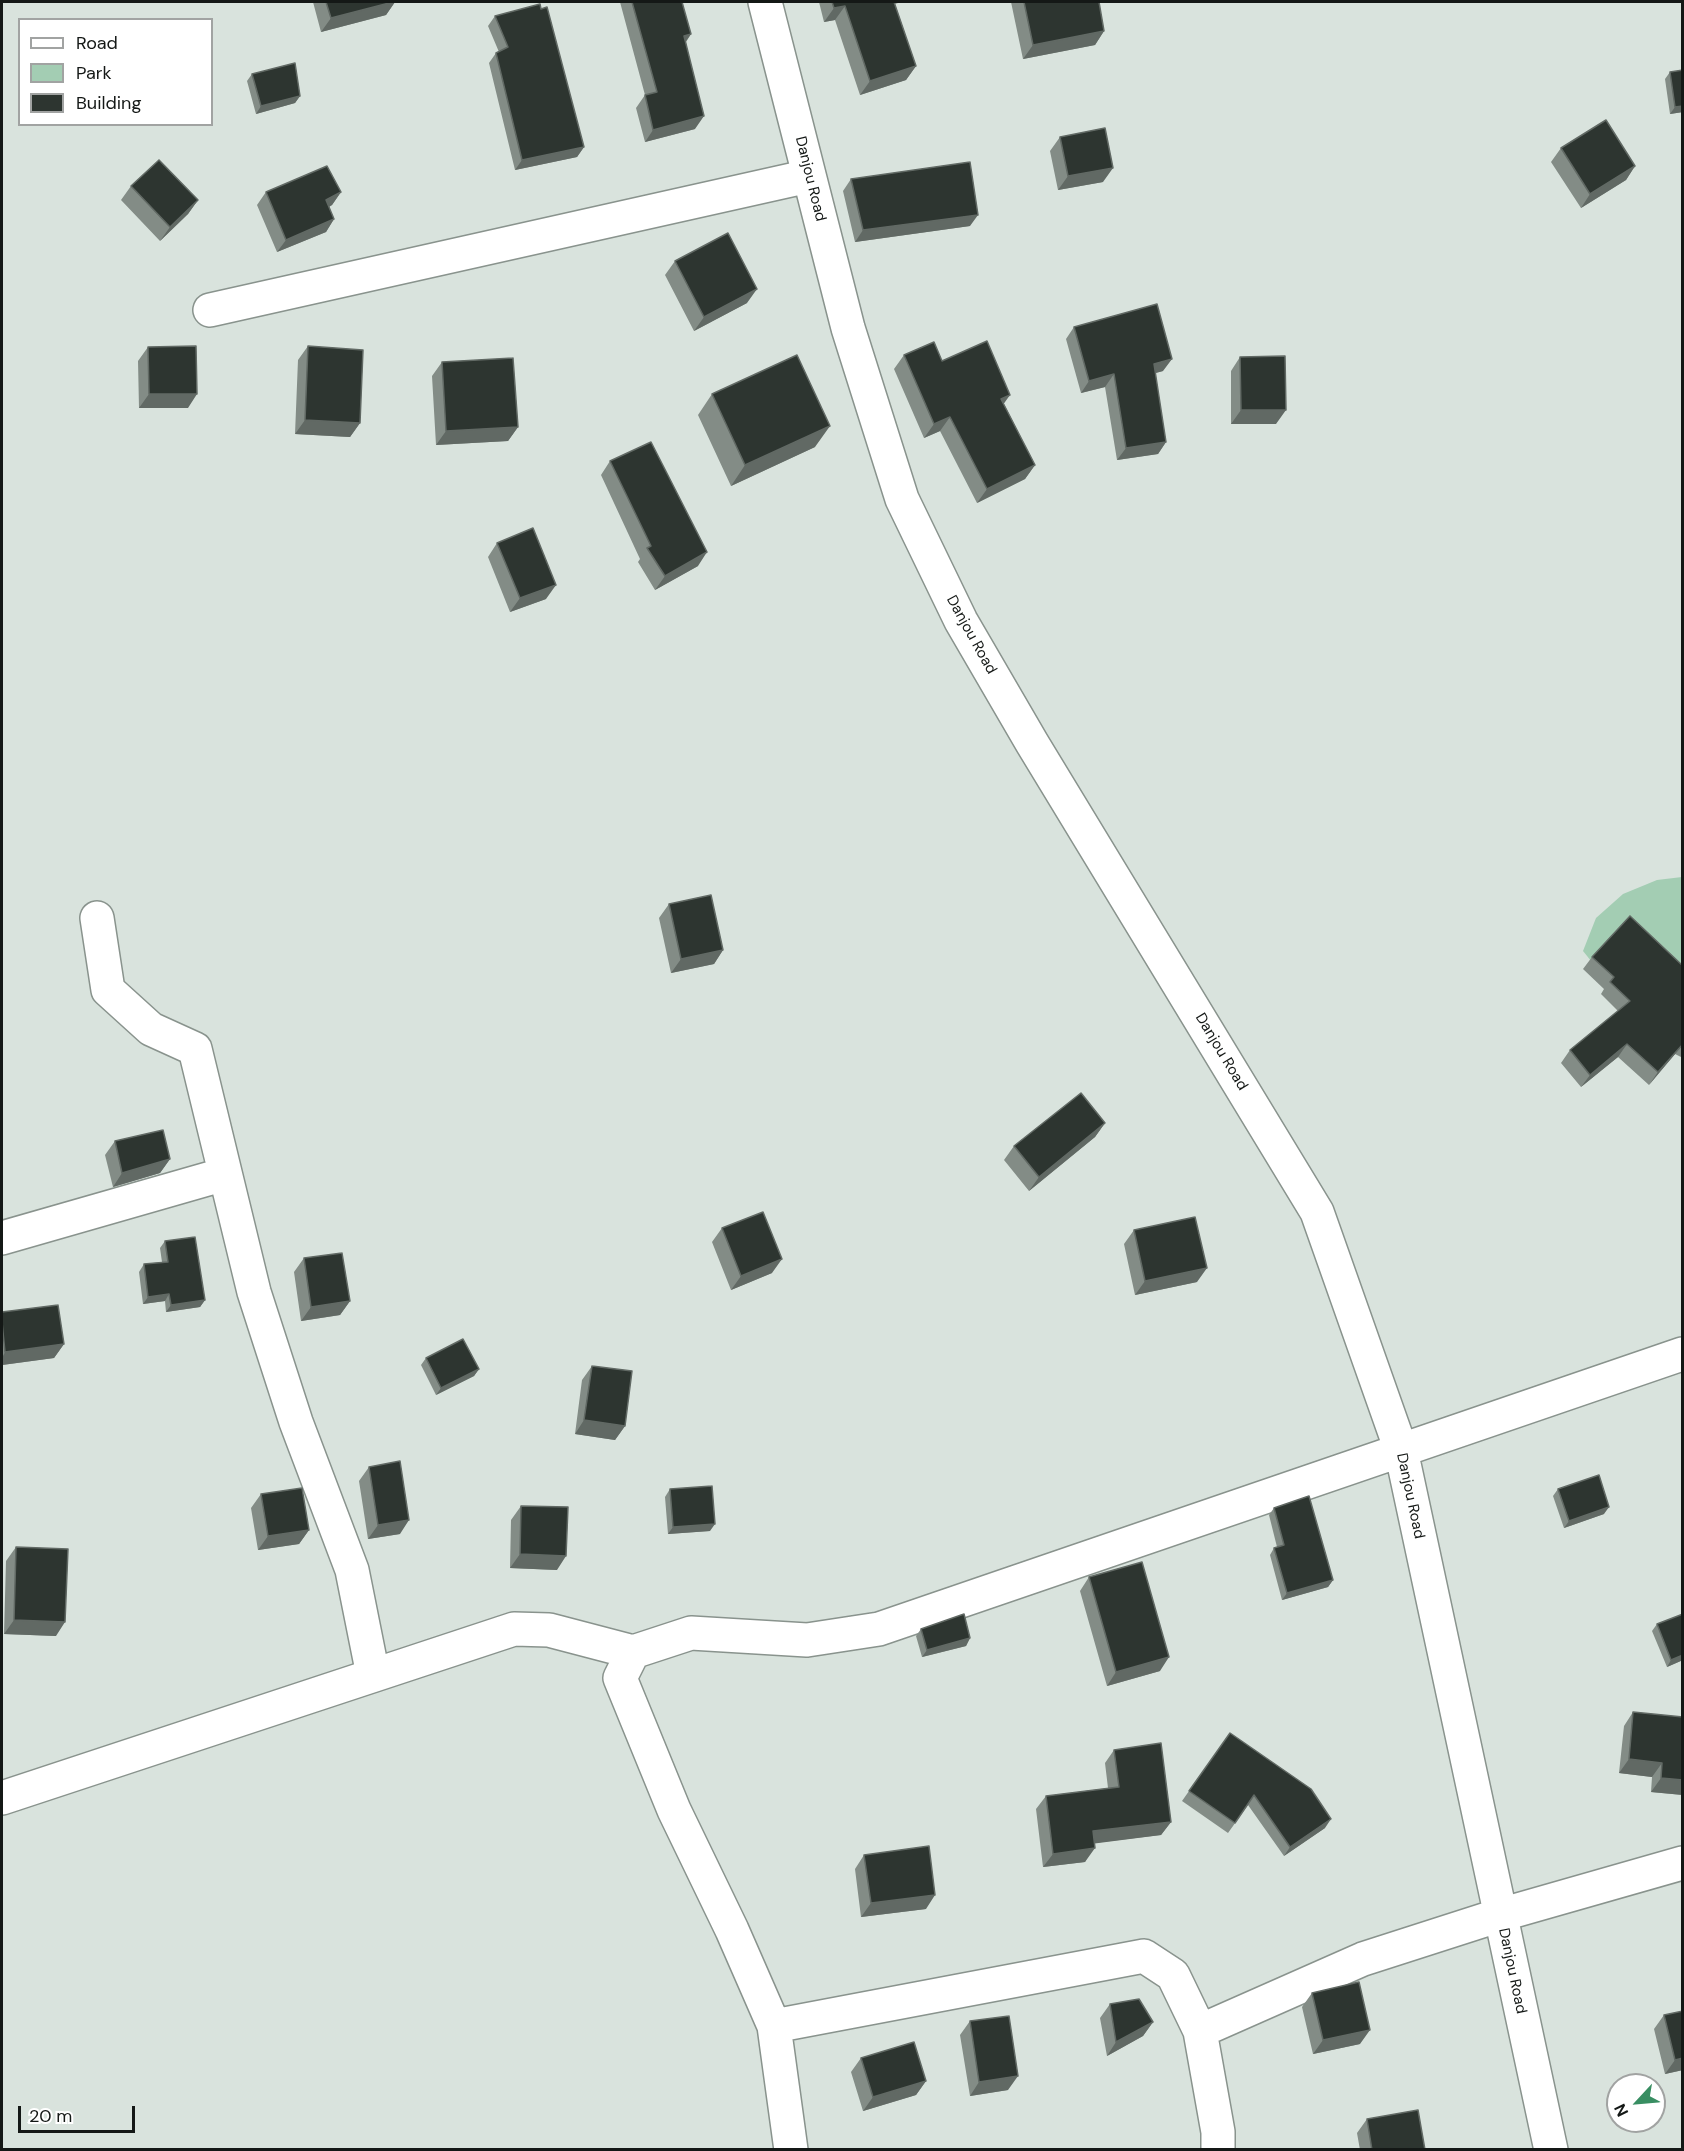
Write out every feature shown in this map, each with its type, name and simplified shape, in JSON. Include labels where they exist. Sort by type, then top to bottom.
[{"type":"street","name":"Danjou Road","points":[[765,2],[848,328],[902,499],[946,592],[1032,743],[1317,1212],[1401,1450],[1551,2150]]},
{"type":"street","points":[[210,310],[809,176]]},
{"type":"street","points":[[97,918],[108,990],[152,1029],[195,1049],[258,1303],[296,1422],[352,1570],[373,1675]]},
{"type":"street","points":[[2,1238],[225,1174]]},
{"type":"street","points":[[2,1798],[514,1629],[549,1630],[633,1652],[691,1633],[807,1640],[879,1629],[1683,1354]]},
{"type":"street","points":[[633,1652],[620,1677],[674,1810],[732,1930],[774,2026],[791,2150]]},
{"type":"street","points":[[1200,2031],[1363,1959],[1500,1915],[1683,1863]]},
{"type":"street","points":[[774,2026],[1144,1956],[1173,1975],[1200,2031],[1218,2132],[1218,2150]]},
{"type":"green space","points":[[1682,877],[1682,1054],[1604,977],[1583,951],[1596,918],[1623,894],[1657,880]]},
{"type":"building","points":[[326,2],[393,2],[331,18]]},
{"type":"building","points":[[632,2],[682,2],[691,34],[684,36],[704,116],[653,130],[645,95],[657,92]]},
{"type":"building","points":[[832,2],[894,2],[916,66],[870,81],[845,6],[834,8]]},
{"type":"building","points":[[1024,2],[1099,2],[1104,31],[1033,45]]},
{"type":"building","points":[[540,4],[541,9],[547,7],[584,147],[522,160],[496,53],[508,47],[495,16]]},
{"type":"building","points":[[295,63],[300,96],[261,106],[252,74]]},
{"type":"building","points":[[1683,70],[1683,106],[1675,107],[1670,72]]},
{"type":"building","points":[[1606,120],[1635,166],[1590,194],[1561,148]]},
{"type":"building","points":[[1105,128],[1113,168],[1068,176],[1060,137]]},
{"type":"building","points":[[159,160],[198,200],[170,227],[131,186]]},
{"type":"building","points":[[970,162],[978,215],[863,230],[851,179]]},
{"type":"building","points":[[327,166],[341,192],[326,200],[334,219],[286,240],[266,192]]},
{"type":"building","points":[[728,233],[757,289],[704,317],[675,261]]},
{"type":"building","points":[[1157,304],[1172,359],[1154,364],[1166,442],[1126,448],[1114,374],[1089,381],[1074,327]]},
{"type":"building","points":[[987,341],[1010,395],[1001,399],[1035,465],[987,489],[950,417],[934,424],[904,355],[934,342],[942,361]]},
{"type":"building","points":[[196,346],[197,394],[149,394],[148,347]]},
{"type":"building","points":[[308,346],[363,350],[360,423],[305,420]]},
{"type":"building","points":[[797,355],[830,426],[745,465],[712,394]]},
{"type":"building","points":[[1285,356],[1286,410],[1241,410],[1240,357]]},
{"type":"building","points":[[513,358],[518,427],[446,431],[442,362]]},
{"type":"building","points":[[651,442],[707,552],[665,576],[647,548],[651,546],[610,461]]},
{"type":"building","points":[[533,528],[556,585],[520,598],[497,543]]},
{"type":"building","points":[[711,895],[723,950],[681,959],[669,904]]},
{"type":"building","points":[[1630,916],[1683,966],[1683,1044],[1658,1072],[1627,1044],[1590,1075],[1570,1050],[1630,1001],[1610,982],[1614,977],[1592,957]]},
{"type":"building","points":[[1081,1093],[1105,1123],[1039,1177],[1014,1146]]},
{"type":"building","points":[[163,1130],[170,1159],[122,1173],[115,1141]]},
{"type":"building","points":[[763,1212],[782,1259],[741,1276],[722,1228]]},
{"type":"building","points":[[1195,1217],[1207,1268],[1145,1281],[1134,1230]]},
{"type":"building","points":[[195,1237],[205,1300],[171,1305],[169,1294],[148,1297],[144,1264],[168,1262],[165,1241]]},
{"type":"building","points":[[342,1253],[350,1301],[311,1307],[304,1258]]},
{"type":"building","points":[[58,1305],[64,1344],[5,1352],[2,1312]]},
{"type":"building","points":[[463,1339],[479,1369],[441,1388],[426,1358]]},
{"type":"building","points":[[592,1366],[632,1371],[625,1426],[584,1420]]},
{"type":"building","points":[[400,1461],[409,1520],[378,1525],[369,1467]]},
{"type":"building","points":[[1599,1475],[1609,1507],[1569,1521],[1558,1489]]},
{"type":"building","points":[[712,1486],[715,1524],[673,1527],[670,1489]]},
{"type":"building","points":[[302,1488],[309,1530],[268,1536],[261,1494]]},
{"type":"building","points":[[1309,1496],[1333,1580],[1287,1593],[1274,1548],[1284,1545],[1274,1508]]},
{"type":"building","points":[[521,1506],[568,1507],[566,1556],[520,1554]]},
{"type":"building","points":[[16,1547],[68,1549],[65,1622],[14,1620]]},
{"type":"building","points":[[1142,1562],[1169,1657],[1116,1672],[1089,1577]]},
{"type":"building","points":[[964,1614],[970,1638],[927,1650],[921,1629]]},
{"type":"building","points":[[1683,1614],[1683,1655],[1671,1660],[1657,1624]]},
{"type":"building","points":[[1633,1712],[1683,1717],[1683,1780],[1661,1778],[1662,1763],[1629,1759]]},
{"type":"building","points":[[1230,1733],[1311,1789],[1331,1819],[1290,1847],[1254,1795],[1235,1823],[1189,1791]]},
{"type":"building","points":[[1161,1743],[1171,1822],[1093,1831],[1095,1848],[1053,1854],[1046,1796],[1119,1787],[1114,1750]]},
{"type":"building","points":[[929,1846],[935,1895],[871,1903],[864,1855]]},
{"type":"building","points":[[1359,1982],[1370,2030],[1323,2040],[1312,1993]]},
{"type":"building","points":[[1139,1999],[1153,2022],[1116,2042],[1110,2004]]},
{"type":"building","points":[[1683,2011],[1683,2058],[1675,2060],[1664,2015]]},
{"type":"building","points":[[1009,2016],[1018,2076],[979,2082],[970,2021]]},
{"type":"building","points":[[914,2042],[926,2081],[873,2097],[861,2058]]},
{"type":"building","points":[[1418,2110],[1425,2150],[1372,2150],[1367,2119]]}]
